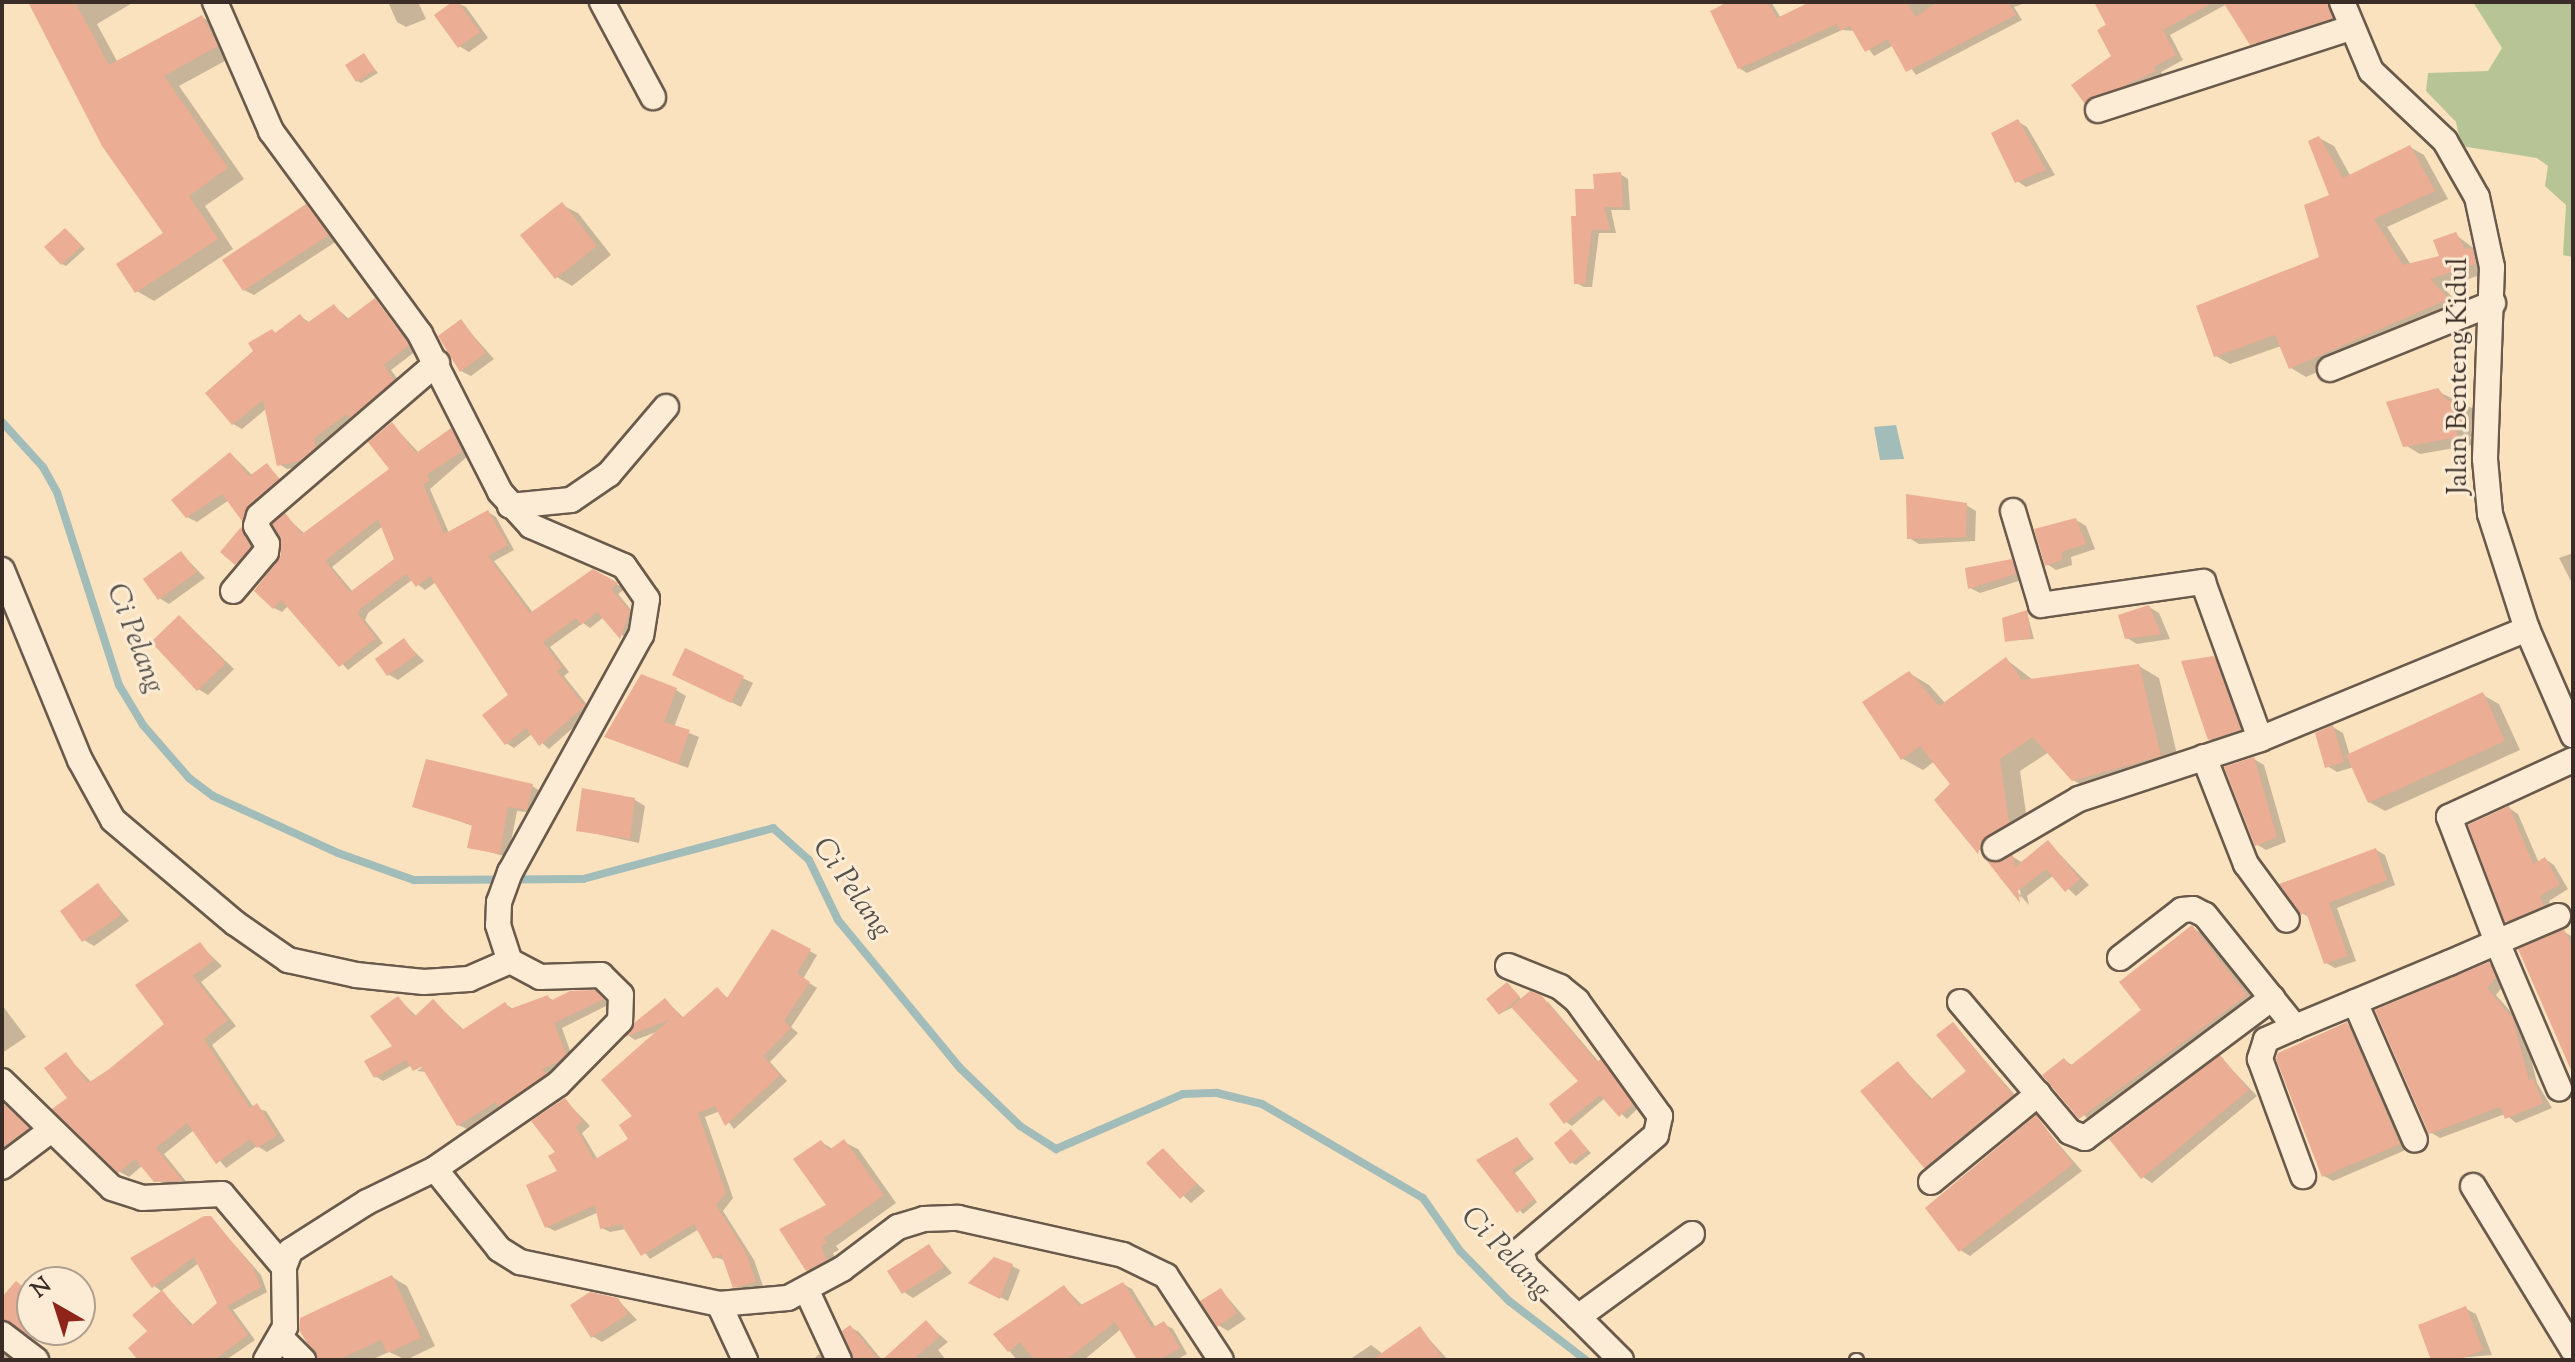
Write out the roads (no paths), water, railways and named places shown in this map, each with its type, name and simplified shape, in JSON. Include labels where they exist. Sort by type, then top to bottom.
[{"type":"street","points":[[215,2],[271,131],[291,163],[401,307],[437,363],[510,506],[531,526],[624,566],[647,599],[647,619],[510,872],[502,896],[498,925],[510,961],[540,977],[601,975],[621,995],[620,1021],[558,1084],[435,1169],[304,1238],[290,1251],[284,1267],[287,1302],[282,1339],[266,1360]]},
{"type":"street","points":[[602,2],[653,97]]},
{"type":"street","name":"Jalan Benteng Kidul","points":[[2342,2],[2371,71],[2445,141],[2466,172],[2486,233],[2493,303],[2486,493],[2527,629],[2573,735]]},
{"type":"street","points":[[2098,110],[2351,28]]},
{"type":"street","points":[[2330,369],[2493,303]]},
{"type":"street","points":[[233,591],[266,552],[267,544],[256,526],[259,516],[437,363]]},
{"type":"street","points":[[510,506],[571,500],[609,474],[666,407]]},
{"type":"street","points":[[2013,511],[2041,605],[2203,582],[2260,739]]},
{"type":"street","points":[[3,578],[80,760],[113,820],[235,923],[288,960],[356,975],[424,982],[469,979],[510,961]]},
{"type":"street","points":[[1995,848],[2079,799],[2260,739],[2527,629]]},
{"type":"street","points":[[2204,757],[2246,864],[2287,920]]},
{"type":"street","points":[[2559,1088],[2497,942],[2449,817],[2573,760]]},
{"type":"street","points":[[2120,958],[2182,910],[2193,909],[2205,915],[2295,1027]]},
{"type":"street","points":[[2303,1176],[2260,1059],[2266,1040],[2558,916]]},
{"type":"street","points":[[1508,966],[1560,987],[1577,1001],[1660,1116],[1656,1135],[1521,1250],[1526,1267],[1621,1360]]},
{"type":"street","points":[[1960,1002],[2070,1132],[2085,1138],[2272,998]]},
{"type":"street","points":[[2355,1002],[2415,1140]]},
{"type":"street","points":[[2,1081],[112,1188],[126,1195],[222,1194],[284,1267]]},
{"type":"street","points":[[1931,1182],[2038,1094]]},
{"type":"street","points":[[2,1167],[50,1131]]},
{"type":"street","points":[[435,1169],[499,1249],[520,1262],[719,1304],[768,1303],[806,1289],[898,1227],[958,1218],[1123,1255],[1155,1268],[1179,1290],[1221,1360]]},
{"type":"street","points":[[2473,1186],[2573,1350]]},
{"type":"street","points":[[1578,1317],[1692,1234]]},
{"type":"street","points":[[806,1289],[839,1360]]},
{"type":"street","points":[[719,1304],[745,1360]]},
{"type":"street","points":[[2,1334],[36,1360]]},
{"type":"street","points":[[282,1339],[303,1360]]},
{"type":"water","points":[[1896,425],[1904,459],[1880,460],[1874,427]]},
{"type":"waterway","name":"Ci Pelang","points":[[2,422],[43,467],[57,492],[119,685],[143,725],[189,778],[213,796],[338,853],[414,880],[583,879],[773,828],[809,860],[838,920],[960,1068],[1020,1126],[1056,1149],[1183,1094],[1217,1093],[1262,1104],[1423,1198],[1460,1251],[1509,1301],[1586,1360]]}]
